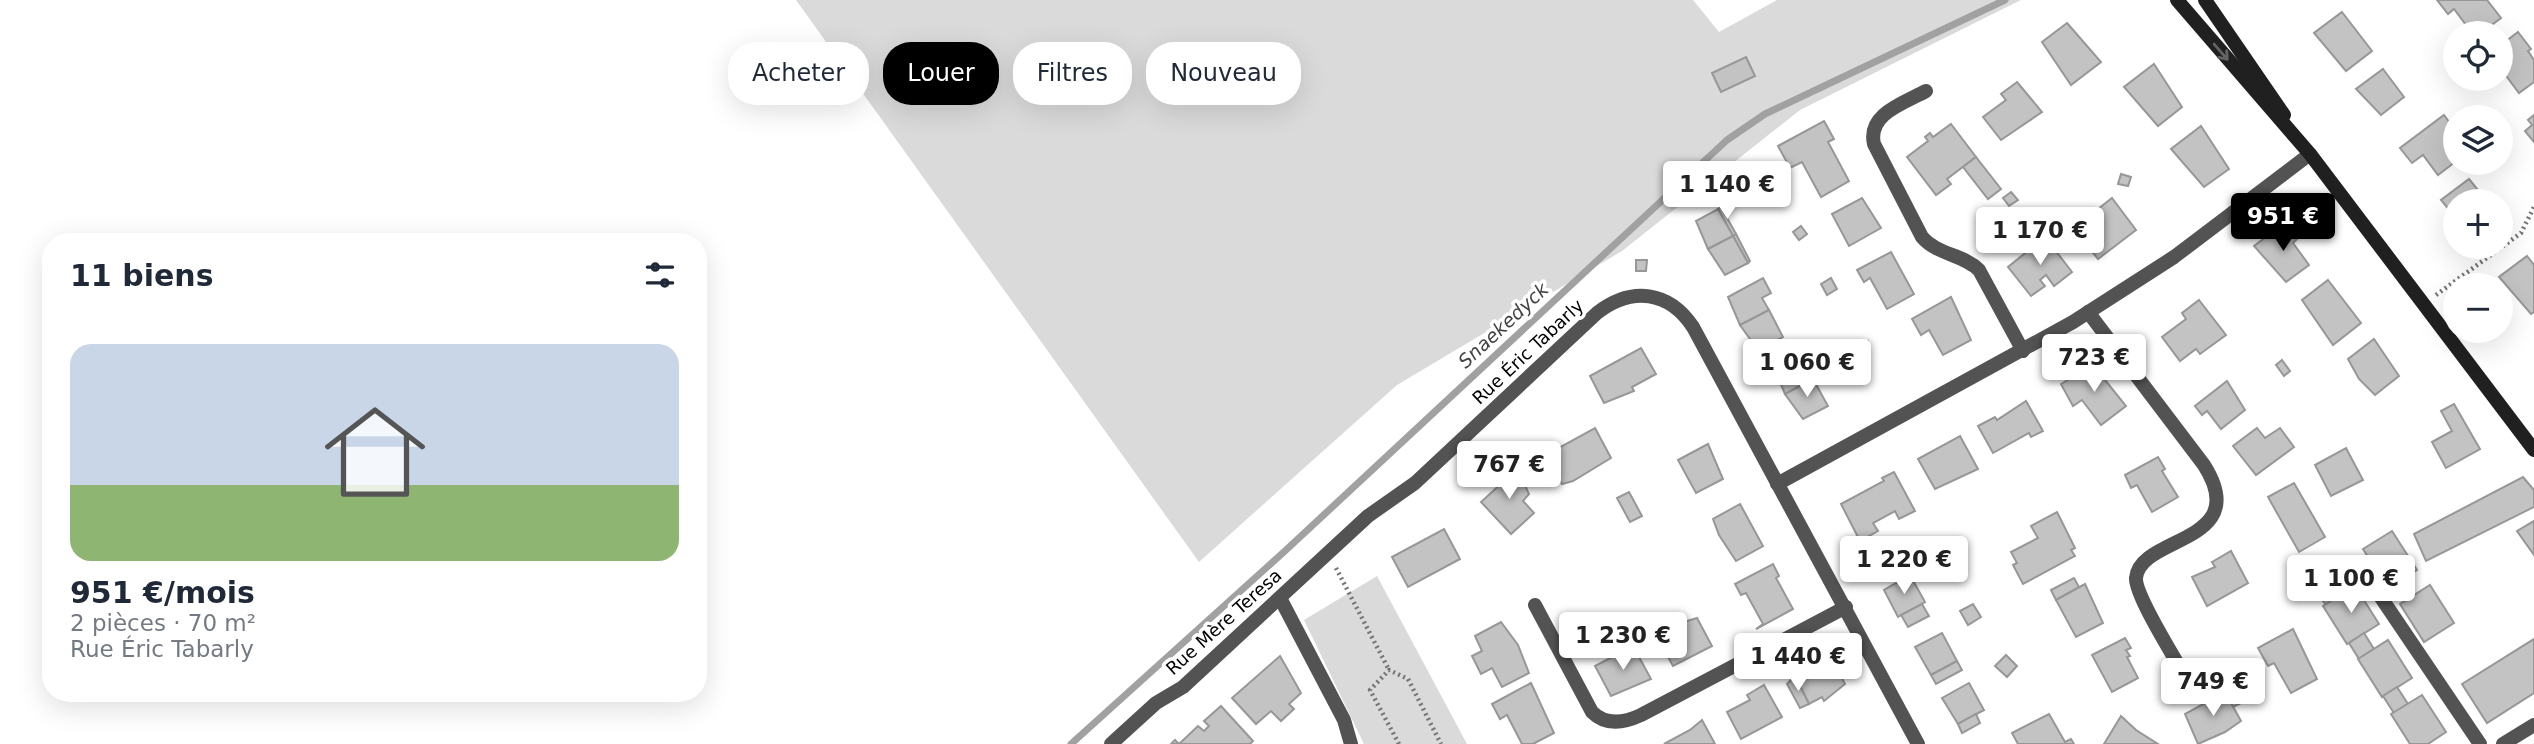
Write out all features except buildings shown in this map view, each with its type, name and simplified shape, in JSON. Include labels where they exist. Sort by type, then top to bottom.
[{"type":"street","points":[[2177,0],[2310,154]]},
{"type":"street","points":[[2205,0],[2310,154],[2534,450]]},
{"type":"street","points":[[1926,91],[1876,121],[1872,132],[1874,144],[1922,237],[1930,245],[1971,263],[1979,270],[2023,351]]},
{"type":"street","points":[[1777,484],[2088,313],[2174,257],[2310,154]]},
{"type":"street","name":"Rue Éric Tabarly","points":[[1329,554],[1368,516],[1415,483],[1597,313],[1618,300],[1636,296],[1668,301],[1687,318],[1918,744]]},
{"type":"street","points":[[2088,313],[2204,465],[2214,485],[2214,507],[2205,526],[2147,559],[2137,575],[2138,590],[2183,673]]},
{"type":"street","name":"Rue Mère Teresa","points":[[1111,744],[1156,703],[1183,687],[1329,554]]},
{"type":"street","points":[[2359,565],[2480,744]]},
{"type":"street","points":[[1280,598],[1344,720],[1351,744]]},
{"type":"street","points":[[1535,605],[1592,712],[1603,720],[1618,722],[1641,715],[1846,607]]},
{"type":"street","points":[[2503,744],[2534,724]]},
{"type":"path","points":[[2424,304],[2521,233],[2534,208]]},
{"type":"path","points":[[1329,554],[1389,670],[1408,679],[1441,744]]},
{"type":"path","points":[[1389,670],[1370,690],[1399,744]]},
{"type":"shaded area","points":[[796,0],[1693,0],[1719,32],[1777,0],[2021,0],[1800,110],[1622,251],[1397,385],[1199,562],[869,102],[869,42],[826,42]]},
{"type":"shaded area","points":[[1377,576],[1467,744],[1364,744],[1304,620]]},
{"type":"waterway","name":"Snaekedyck","points":[[1071,744],[1286,550],[1727,140],[1765,114],[2005,0]]}]
